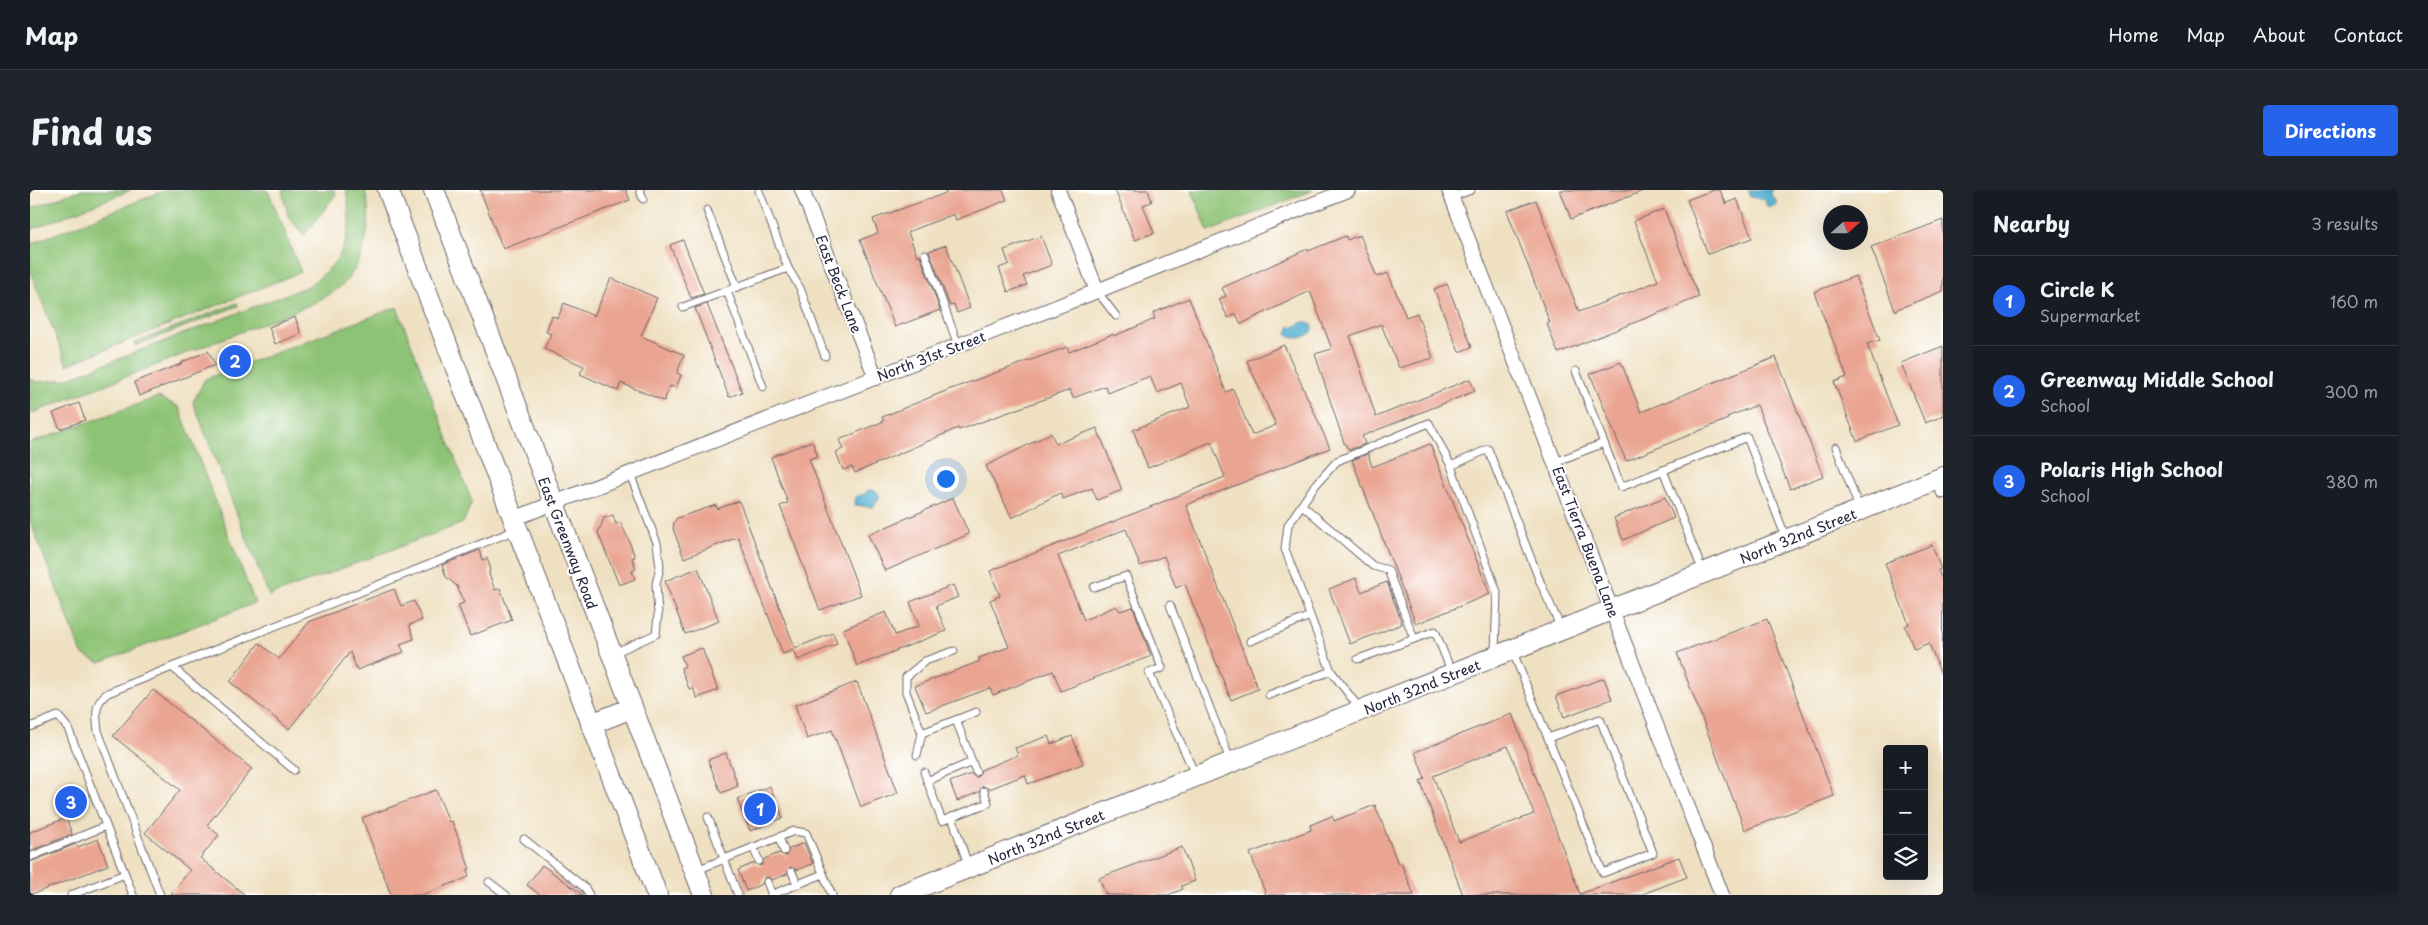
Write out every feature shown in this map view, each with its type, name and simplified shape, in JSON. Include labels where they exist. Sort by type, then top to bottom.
[{"type":"main road","points":[[388,190],[657,895]]},
{"type":"main road","name":"East Greenway Road","points":[[434,190],[704,895]]},
{"type":"main road","name":"North 32nd Street","points":[[900,895],[1860,511],[1941,483]]},
{"type":"main road","points":[[591,724],[632,708]]},
{"type":"street","name":"East Beck Lane","points":[[802,190],[876,378]]},
{"type":"street","points":[[1058,190],[1097,291]]},
{"type":"street","name":"North 31st Street","points":[[515,524],[553,504],[1097,291],[1348,190]]},
{"type":"street","name":"East Tierra Buena Lane","points":[[1451,194],[1722,895]]},
{"type":"lane","points":[[640,190],[644,199]]},
{"type":"lane","points":[[1451,194],[1471,190]]},
{"type":"lane","points":[[759,191],[788,268],[800,288],[825,356]]},
{"type":"lane","points":[[707,210],[737,287]]},
{"type":"lane","points":[[925,254],[958,345]]},
{"type":"lane","points":[[683,307],[788,268]]},
{"type":"lane","points":[[727,290],[763,387]]},
{"type":"lane","points":[[1097,291],[1116,316]]},
{"type":"lane","points":[[1576,371],[1621,487],[1747,437],[1787,540]]},
{"type":"lane","points":[[1361,711],[1331,670],[1285,549],[1288,525],[1313,488],[1337,461],[1428,423],[1451,466],[1497,592],[1503,654],[1548,738],[1603,873],[1653,853],[1600,719],[1548,738]]},
{"type":"lane","points":[[1555,462],[1604,442]]},
{"type":"lane","points":[[1836,447],[1860,511]]},
{"type":"lane","points":[[1451,466],[1488,449],[1541,584],[1562,630]]},
{"type":"lane","points":[[1663,470],[1704,574]]},
{"type":"lane","points":[[611,654],[656,634],[658,616],[656,584],[660,567],[657,543],[630,474]]},
{"type":"lane","points":[[1302,505],[1373,566],[1388,570],[1414,639]]},
{"type":"lane","points":[[160,895],[98,731],[96,715],[101,698],[108,693],[515,524]]},
{"type":"lane","points":[[1094,587],[1126,576],[1162,668],[1149,673],[1196,777]]},
{"type":"lane","points":[[1170,605],[1231,763]]},
{"type":"lane","points":[[1250,641],[1310,616]]},
{"type":"lane","points":[[1358,659],[1435,631],[1452,674]]},
{"type":"lane","points":[[917,755],[922,733],[906,692],[906,677],[925,660],[954,651]]},
{"type":"lane","points":[[172,667],[294,770]]},
{"type":"lane","points":[[1269,695],[1331,670]]},
{"type":"lane","points":[[922,733],[976,712]]},
{"type":"lane","points":[[30,726],[58,716],[68,728],[133,895]]},
{"type":"lane","points":[[956,720],[976,772]]},
{"type":"lane","points":[[927,781],[972,762]]},
{"type":"lane","points":[[924,772],[942,821],[988,803],[984,790]]},
{"type":"lane","points":[[708,817],[738,895]]},
{"type":"lane","points":[[952,817],[968,868]]},
{"type":"lane","points":[[30,857],[106,826]]},
{"type":"lane","points":[[695,871],[794,831],[806,833],[832,895]]},
{"type":"lane","points":[[779,837],[784,850]]},
{"type":"lane","points":[[524,839],[585,888],[589,895]]},
{"type":"lane","points":[[754,847],[759,861]]},
{"type":"lane","points":[[792,872],[797,884]]},
{"type":"lane","points":[[71,895],[125,874]]},
{"type":"lane","points":[[767,882],[771,895],[823,874]]},
{"type":"lane","points":[[490,882],[506,895]]},
{"type":"green space","points":[[80,190],[131,190],[30,230],[30,209]]},
{"type":"green space","points":[[166,190],[268,190],[301,272],[67,365],[30,271],[30,244]]},
{"type":"green space","points":[[282,190],[334,190],[336,194],[304,236],[288,216]]},
{"type":"green space","points":[[346,190],[365,190],[368,212],[367,236],[355,269],[348,279],[335,291],[310,305],[30,414],[30,379],[38,382],[66,379],[308,286],[331,266],[339,256],[344,245],[348,233],[349,220]]},
{"type":"green space","points":[[1192,190],[1313,190],[1208,232]]},
{"type":"green space","points":[[237,303],[238,306],[135,346],[134,343]]},
{"type":"green space","points":[[397,307],[472,502],[463,523],[269,596],[193,402],[205,379]]},
{"type":"green space","points":[[158,397],[179,407],[255,603],[100,663],[82,654],[30,521],[30,443]]},
{"type":"water","points":[[1748,190],[1772,190],[1771,196],[1777,204],[1769,208],[1766,205],[1766,200],[1750,197]]},
{"type":"water","points":[[1303,322],[1313,326],[1312,332],[1300,338],[1287,334],[1290,326],[1294,327]]},
{"type":"water","points":[[868,490],[876,491],[879,494],[879,499],[873,507],[855,505],[855,497],[865,494]]},
{"type":"building","points":[[480,190],[626,190],[630,200],[503,249]]},
{"type":"building","points":[[945,190],[1003,190],[1007,200],[956,220],[954,214],[908,232],[917,256],[920,255],[940,310],[895,327],[860,240],[878,233],[873,219],[946,193]]},
{"type":"building","points":[[1115,190],[1148,190],[1152,202],[1143,205],[1154,233],[1135,240]]},
{"type":"building","points":[[1560,190],[1643,190],[1643,191],[1571,219]]},
{"type":"building","points":[[1713,190],[1720,190],[1726,204],[1737,199],[1752,238],[1708,254],[1687,200]]},
{"type":"building","points":[[1536,200],[1579,312],[1658,281],[1634,221],[1664,209],[1699,297],[1558,353],[1547,324],[1550,323],[1507,211]]},
{"type":"building","points":[[1943,220],[1943,291],[1895,310],[1871,247]]},
{"type":"building","points":[[1360,235],[1377,277],[1388,273],[1406,317],[1417,313],[1433,358],[1399,368],[1381,324],[1350,336],[1376,417],[1470,379],[1475,391],[1362,436],[1365,444],[1349,450],[1344,443],[1315,354],[1332,349],[1310,291],[1241,324],[1236,314],[1228,318],[1219,299],[1226,296],[1222,288],[1307,249],[1308,251],[1346,236],[1347,240]]},
{"type":"building","points":[[1041,236],[1052,265],[1023,276],[1027,285],[1008,292],[999,268],[1009,264],[1004,250]]},
{"type":"building","points":[[683,240],[704,294],[691,298],[670,245]]},
{"type":"building","points":[[946,245],[970,308],[957,313],[954,305],[950,306],[929,251]]},
{"type":"building","points":[[1855,276],[1880,340],[1867,344],[1898,425],[1857,441],[1834,382],[1847,377],[1814,292]]},
{"type":"building","points":[[611,278],[657,298],[641,336],[684,355],[677,373],[681,375],[676,388],[670,386],[664,401],[621,383],[618,391],[580,374],[584,366],[544,349],[551,334],[546,332],[552,316],[558,318],[564,303],[594,316]]},
{"type":"building","points":[[1447,284],[1472,347],[1459,352],[1434,289]]},
{"type":"building","points":[[1189,298],[1226,392],[1233,389],[1252,435],[1276,425],[1247,361],[1284,345],[1330,448],[1186,505],[1258,689],[1231,700],[1185,584],[1176,588],[1164,556],[1140,566],[1126,529],[1058,556],[1084,620],[1116,606],[1120,611],[1133,607],[1151,656],[1061,691],[1053,671],[993,695],[990,688],[926,712],[915,686],[980,661],[979,658],[1009,647],[990,600],[1000,596],[990,571],[1225,477],[1211,442],[1148,468],[1133,430],[1190,407],[1181,383],[1157,393],[1150,376],[1108,393],[1105,386],[1073,398],[1070,390],[959,430],[958,428],[855,473],[852,467],[843,470],[836,452],[843,449],[839,440],[884,421],[882,417],[948,390],[1067,347],[1069,352],[1113,334],[1114,336],[1155,319],[1153,313]]},
{"type":"building","points":[[707,304],[742,392],[729,397],[695,308]]},
{"type":"building","points":[[295,317],[301,334],[275,344],[269,327]]},
{"type":"building","points":[[1943,346],[1943,416],[1925,423],[1901,363]]},
{"type":"building","points":[[208,351],[215,365],[139,396],[134,382],[181,364]]},
{"type":"building","points":[[1776,357],[1823,476],[1790,489],[1757,405],[1626,461],[1590,374],[1621,362],[1641,412]]},
{"type":"building","points":[[79,403],[85,420],[60,429],[53,413]]},
{"type":"building","points":[[1097,428],[1122,490],[1097,500],[1092,488],[1063,499],[1060,493],[1012,518],[986,466],[1051,433],[1056,444]]},
{"type":"building","points":[[812,441],[818,456],[809,459],[861,595],[820,610],[780,506],[788,503],[771,457]]},
{"type":"building","points":[[1430,444],[1490,594],[1416,624],[1352,460],[1368,454],[1372,467]]},
{"type":"building","points":[[1665,497],[1674,518],[1623,540],[1614,518]]},
{"type":"building","points":[[953,498],[969,534],[885,571],[868,535]]},
{"type":"building","points":[[739,501],[795,648],[833,633],[837,644],[798,660],[794,650],[783,654],[738,537],[684,558],[673,529],[677,518],[716,505],[717,509]]},
{"type":"building","points":[[613,515],[616,524],[620,522],[635,557],[632,558],[636,569],[632,571],[635,579],[619,585],[598,533],[604,518]]},
{"type":"building","points":[[1932,545],[1941,569],[1938,570],[1943,582],[1942,677],[1929,643],[1914,649],[1905,626],[1909,624],[1885,563]]},
{"type":"building","points":[[480,550],[483,560],[487,558],[490,566],[489,574],[495,590],[500,588],[512,620],[470,636],[458,605],[464,603],[457,586],[446,577],[442,565]]},
{"type":"building","points":[[698,568],[719,621],[685,634],[665,581]]},
{"type":"building","points":[[1356,578],[1361,592],[1387,582],[1402,624],[1350,644],[1329,589]]},
{"type":"building","points":[[953,585],[958,597],[936,606],[946,631],[857,666],[843,629],[886,612],[895,635],[919,626],[910,602]]},
{"type":"building","points":[[394,589],[401,606],[414,601],[422,620],[409,625],[414,639],[400,644],[404,652],[357,670],[350,652],[289,729],[230,682],[259,643],[279,659],[309,622]]},
{"type":"building","points":[[1767,619],[1834,796],[1745,830],[1677,653]]},
{"type":"building","points":[[702,648],[718,690],[697,698],[693,688],[689,689],[681,668],[685,666],[681,656]]},
{"type":"building","points":[[1604,678],[1612,699],[1564,717],[1556,696]]},
{"type":"building","points":[[857,682],[898,793],[861,807],[832,730],[807,739],[795,705]]},
{"type":"building","points":[[153,690],[252,769],[207,825],[219,835],[200,858],[245,895],[170,895],[190,870],[145,833],[180,790],[113,736]]},
{"type":"building","points":[[1512,714],[1580,894],[1679,857],[1687,877],[1640,895],[1463,895],[1420,781],[1425,779],[1415,752]],"holes":[[[1508,746],[1534,814],[1459,842],[1433,776]]]},
{"type":"building","points":[[1048,736],[1051,744],[1072,736],[1083,764],[1028,784],[1025,775],[989,789],[983,786],[979,792],[957,801],[950,782],[971,774],[978,777],[981,770],[1018,755],[1015,748]]},
{"type":"building","points":[[726,753],[738,786],[721,793],[708,760]]},
{"type":"building","points":[[770,786],[783,818],[750,831],[737,799]]},
{"type":"building","points":[[436,790],[449,822],[452,821],[470,869],[467,870],[469,877],[422,895],[391,895],[362,818]]},
{"type":"building","points":[[1375,805],[1398,864],[1401,863],[1414,895],[1266,895],[1250,853],[1311,830],[1310,825],[1332,816],[1334,821]]},
{"type":"building","points":[[66,818],[72,834],[30,851],[30,832]]},
{"type":"building","points":[[98,839],[108,865],[30,895],[30,862],[76,844],[78,847]]},
{"type":"building","points":[[804,843],[813,864],[797,870],[790,867],[787,874],[772,880],[765,877],[762,884],[746,891],[738,870],[754,863],[761,866],[764,859],[779,853],[786,856],[789,849]]},
{"type":"building","points":[[1182,847],[1195,881],[1181,886],[1183,889],[1168,895],[1106,895],[1099,878]]},
{"type":"building","points":[[542,865],[583,895],[540,895],[527,885]]},
{"type":"place","name":"Greenway Middle School","points":[[235,361]]},
{"type":"place","name":"Polaris High School","points":[[71,802]]},
{"type":"place","name":"Circle K","points":[[760,809]]}]
